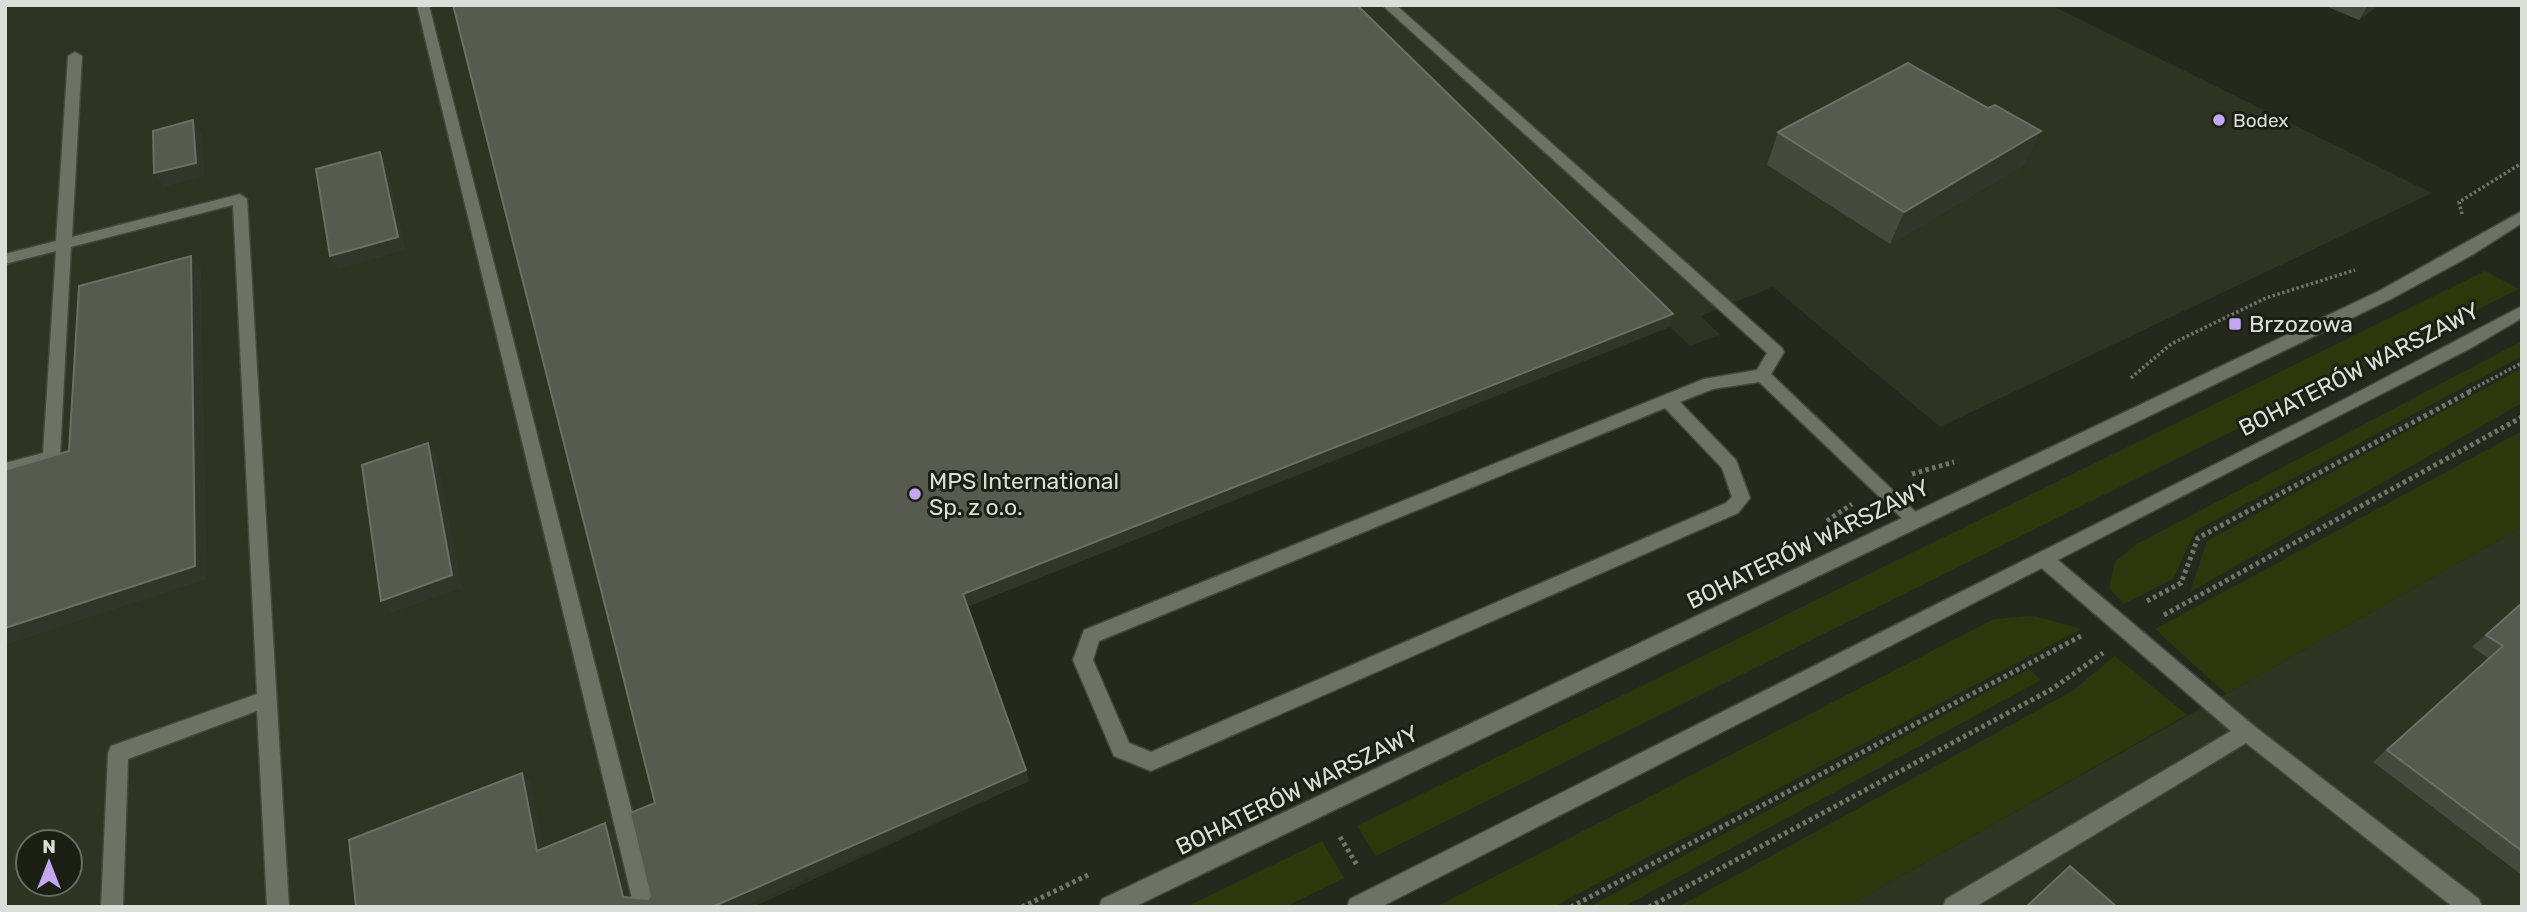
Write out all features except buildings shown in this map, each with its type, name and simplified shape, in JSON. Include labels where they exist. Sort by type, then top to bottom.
[{"type":"street","points":[[423,5],[645,907]]},
{"type":"street","points":[[1388,5],[1776,352],[1762,375],[1710,383],[1668,400],[1091,636],[1083,660],[1121,749],[1151,762],[1732,508],[1741,498],[1730,465],[1668,400]]},
{"type":"street","points":[[5,470],[51,457],[75,55]]},
{"type":"street","points":[[5,259],[240,199],[278,907]]},
{"type":"street","name":"BOHATERÓW WARSZAWY","points":[[1110,907],[2385,295],[2467,251],[2522,216]]},
{"type":"street","name":"BOHATERÓW WARSZAWY","points":[[1358,907],[2045,560],[2465,344],[2522,311]]},
{"type":"street","points":[[1762,375],[1915,520]]},
{"type":"street","points":[[2045,560],[2247,732],[2471,907]]},
{"type":"street","points":[[112,907],[118,753],[267,699]]},
{"type":"street","points":[[1954,907],[2247,732]]},
{"type":"path","points":[[2461,219],[2459,202],[2522,163]]},
{"type":"path","points":[[2129,380],[2171,344],[2266,298],[2365,267]]},
{"type":"path","points":[[1571,907],[2181,583],[2198,538],[2497,379],[2522,363]]},
{"type":"path","points":[[1649,907],[2052,689],[2130,634],[2522,417]]},
{"type":"path","points":[[1825,523],[1878,485],[1945,463],[1966,460]]},
{"type":"path","points":[[1321,805],[1377,897]]},
{"type":"shaded area","points":[[5,5],[2051,5],[2432,193],[1940,427],[1773,287],[1701,316],[1720,335],[1690,346],[1670,327],[957,611],[970,618],[1029,781],[753,907],[5,907]]},
{"type":"shaded area","points":[[2522,527],[2522,907],[1846,907],[2226,694]]},
{"type":"green space","points":[[2485,271],[2519,289],[1376,856],[1357,826]]},
{"type":"green space","points":[[2522,341],[2522,356],[2195,531],[2173,579],[2124,604],[2109,588],[2115,561],[2137,544]]},
{"type":"green space","points":[[2522,368],[2522,403],[2190,592],[2207,541]]},
{"type":"green space","points":[[2522,431],[2522,527],[2226,694],[2155,629]]},
{"type":"green space","points":[[2035,616],[2081,629],[1553,907],[1436,907],[1994,619]]},
{"type":"green space","points":[[2115,656],[2187,715],[1846,907],[1678,907],[2071,692]]},
{"type":"green space","points":[[2029,669],[2041,680],[1623,907],[1589,907]]},
{"type":"green space","points":[[1322,841],[1344,878],[1285,907],[1186,907]]},
{"type":"place","name":"Bodex","points":[[2219,120]]},
{"type":"place","name":"Brzozowa","points":[[2235,324]]},
{"type":"place","name":"MPS International Sp. z o.o.","points":[[915,494]]}]
